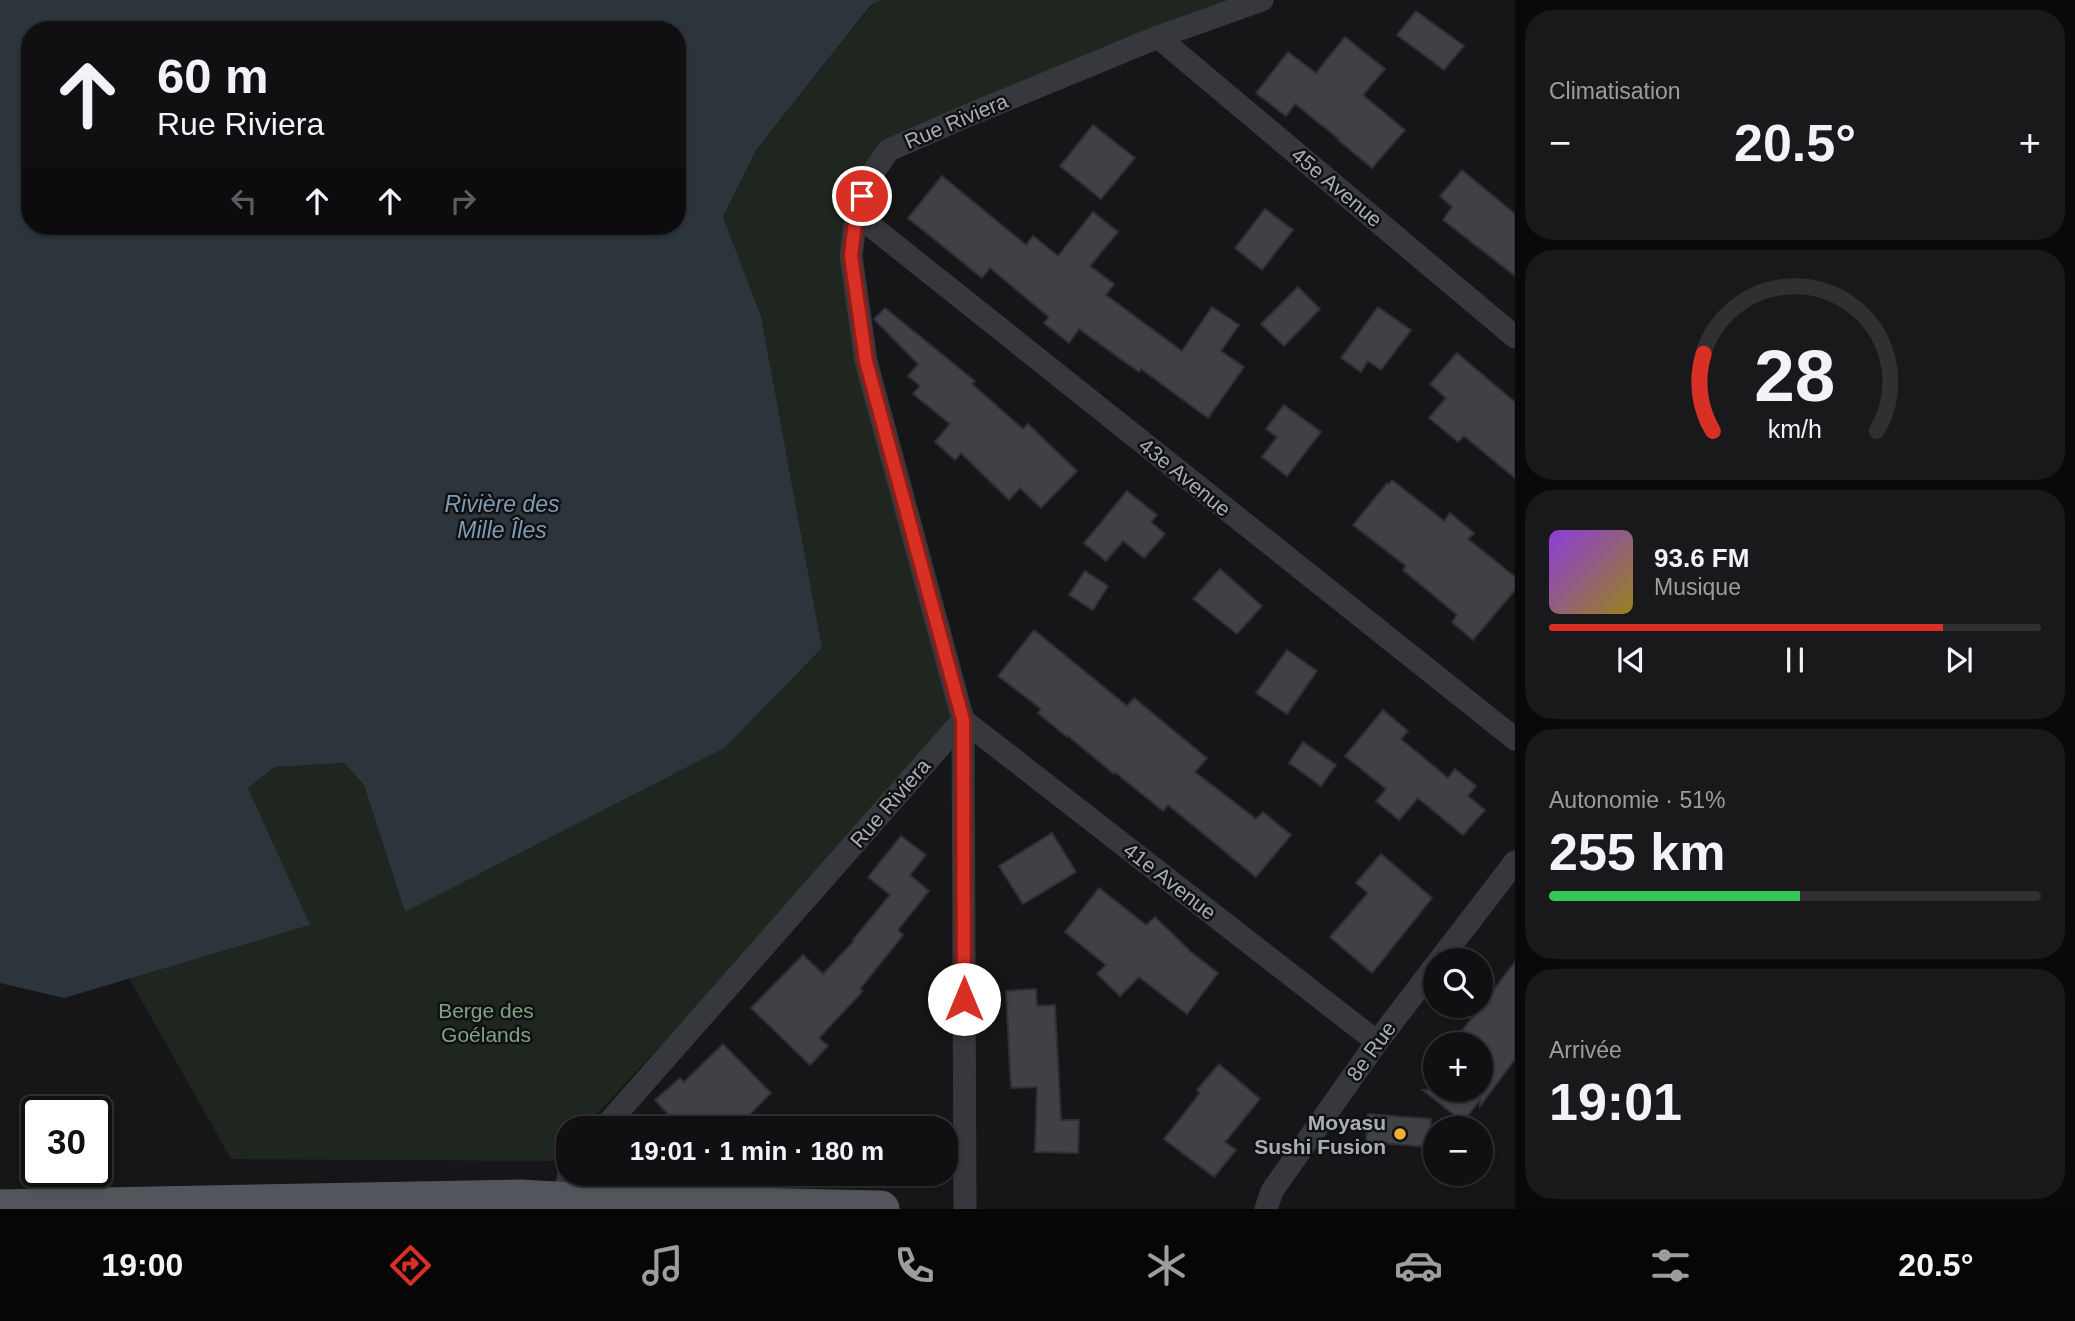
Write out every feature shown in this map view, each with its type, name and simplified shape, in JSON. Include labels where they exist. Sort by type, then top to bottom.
[{"type":"main road","points":[[0,1208],[519,1198],[565,1194],[611,1203],[881,1209]]},
{"type":"street","name":"Rue Riviera","points":[[614,1116],[963,720],[866,361],[851,256],[856,214],[869,178],[889,150],[1158,37],[1262,0]]},
{"type":"street","name":"45e Avenue","points":[[1158,37],[1515,337]]},
{"type":"street","name":"43e Avenue","points":[[856,214],[1515,739]]},
{"type":"street","name":"41e Avenue","points":[[963,720],[1377,1042]]},
{"type":"street","points":[[963,720],[965,1209]]},
{"type":"street","points":[[1449,948],[1515,862]]},
{"type":"street","name":"8e Rue","points":[[1266,1209],[1272,1191],[1423,982]]},
{"type":"green space","name":"Berge des Goélands","points":[[881,0],[1256,0],[889,148],[851,256],[963,720],[595,1116],[556,1116],[556,1158],[553,1161],[231,1159],[129,978],[309,925],[248,788],[275,767],[344,763],[364,785],[405,912],[822,648],[761,316],[723,217],[756,150],[872,5]]},
{"type":"water","name":"Rivière des Mille Îles","points":[[0,0],[881,0],[871,5],[756,150],[723,217],[761,316],[822,648],[724,748],[405,912],[364,785],[344,763],[275,767],[248,788],[310,925],[64,998],[0,983]]},
{"type":"building","points":[[1416,11],[1464,46],[1444,70],[1397,35]]},
{"type":"building","points":[[1345,37],[1385,69],[1363,95],[1405,130],[1372,168],[1295,104],[1286,116],[1256,93],[1288,52],[1316,73]]},
{"type":"building","points":[[1093,125],[1135,158],[1101,199],[1060,166]]},
{"type":"building","points":[[1462,170],[1515,214],[1515,276],[1443,220],[1452,207],[1440,196]]},
{"type":"building","points":[[942,176],[1026,245],[1033,236],[1058,256],[1093,212],[1118,232],[1090,266],[1114,284],[1106,295],[1182,351],[1212,307],[1239,325],[1221,351],[1244,367],[1208,418],[1141,369],[1139,372],[1079,329],[1069,343],[1044,323],[1049,317],[990,268],[982,278],[908,218]]},
{"type":"building","points":[[1265,209],[1293,230],[1262,270],[1235,248]]},
{"type":"building","points":[[1298,287],[1320,309],[1284,346],[1261,324]]},
{"type":"building","points":[[1378,307],[1411,330],[1381,370],[1368,361],[1361,372],[1341,358]]},
{"type":"building","points":[[885,308],[975,381],[972,384],[1023,429],[1028,424],[1077,471],[1041,508],[1020,488],[1009,500],[961,453],[955,460],[935,442],[950,424],[913,394],[920,386],[908,376],[918,364],[874,319]]},
{"type":"building","points":[[1457,353],[1515,402],[1515,478],[1464,436],[1458,442],[1429,418],[1446,398],[1430,384]]},
{"type":"building","points":[[1284,405],[1321,432],[1287,476],[1262,457],[1277,437],[1266,429]]},
{"type":"building","points":[[1392,480],[1444,521],[1450,513],[1474,533],[1468,539],[1515,577],[1515,590],[1473,640],[1452,622],[1457,615],[1403,570],[1406,566],[1353,525]]},
{"type":"building","points":[[1127,491],[1157,515],[1151,522],[1165,534],[1144,558],[1123,541],[1106,561],[1084,543]]},
{"type":"building","points":[[1220,569],[1262,606],[1237,634],[1193,599]]},
{"type":"building","points":[[1085,571],[1108,586],[1093,610],[1069,595]]},
{"type":"building","points":[[1034,630],[1127,706],[1134,698],[1207,758],[1195,772],[1256,819],[1263,812],[1291,835],[1256,877],[1168,805],[1163,811],[1114,774],[1038,713],[1041,709],[998,676]]},
{"type":"building","points":[[1287,650],[1317,671],[1287,714],[1256,693]]},
{"type":"building","points":[[1383,710],[1408,731],[1401,739],[1448,778],[1455,769],[1476,786],[1468,796],[1485,810],[1463,835],[1418,798],[1399,820],[1376,801],[1386,789],[1345,756]]},
{"type":"building","points":[[1303,742],[1336,765],[1321,786],[1289,763]]},
{"type":"building","points":[[1052,833],[1076,872],[1023,904],[999,866]]},
{"type":"building","points":[[901,836],[926,855],[910,875],[929,891],[898,930],[903,935],[860,989],[863,991],[819,1038],[828,1046],[810,1065],[751,1008],[803,955],[823,974],[854,941],[890,895],[868,877]]},
{"type":"building","points":[[1381,854],[1432,898],[1372,973],[1330,937],[1368,893],[1356,883]]},
{"type":"building","points":[[1099,888],[1146,925],[1155,917],[1191,952],[1218,973],[1187,1014],[1139,977],[1120,996],[1097,974],[1106,965],[1065,932]]},
{"type":"building","points":[[1515,962],[1515,1059],[1493,1089],[1493,1032],[1461,1032],[1472,1018],[1493,1018],[1493,991]]},
{"type":"building","points":[[1036,989],[1037,1006],[1055,1005],[1061,1120],[1079,1120],[1078,1153],[1035,1152],[1037,1087],[1011,1088],[1006,991]]},
{"type":"building","points":[[723,1044],[771,1093],[748,1116],[670,1116],[655,1100],[680,1078],[684,1082]]},
{"type":"building","points":[[1219,1064],[1260,1099],[1225,1142],[1236,1150],[1214,1177],[1164,1139],[1200,1093],[1197,1090]]},
{"type":"building","points":[[1438,1102],[1478,1102],[1468,1116],[1456,1116]]},
{"type":"building","points":[[1368,1114],[1423,1118],[1423,1147],[1366,1142]]},
{"type":"place","name":"Moyasu Sushi Fusion","points":[[1400,1134]]},
{"type":"route","points":[[862,196],[856,214],[851,256],[866,361],[963,720],[964,999]]}]
